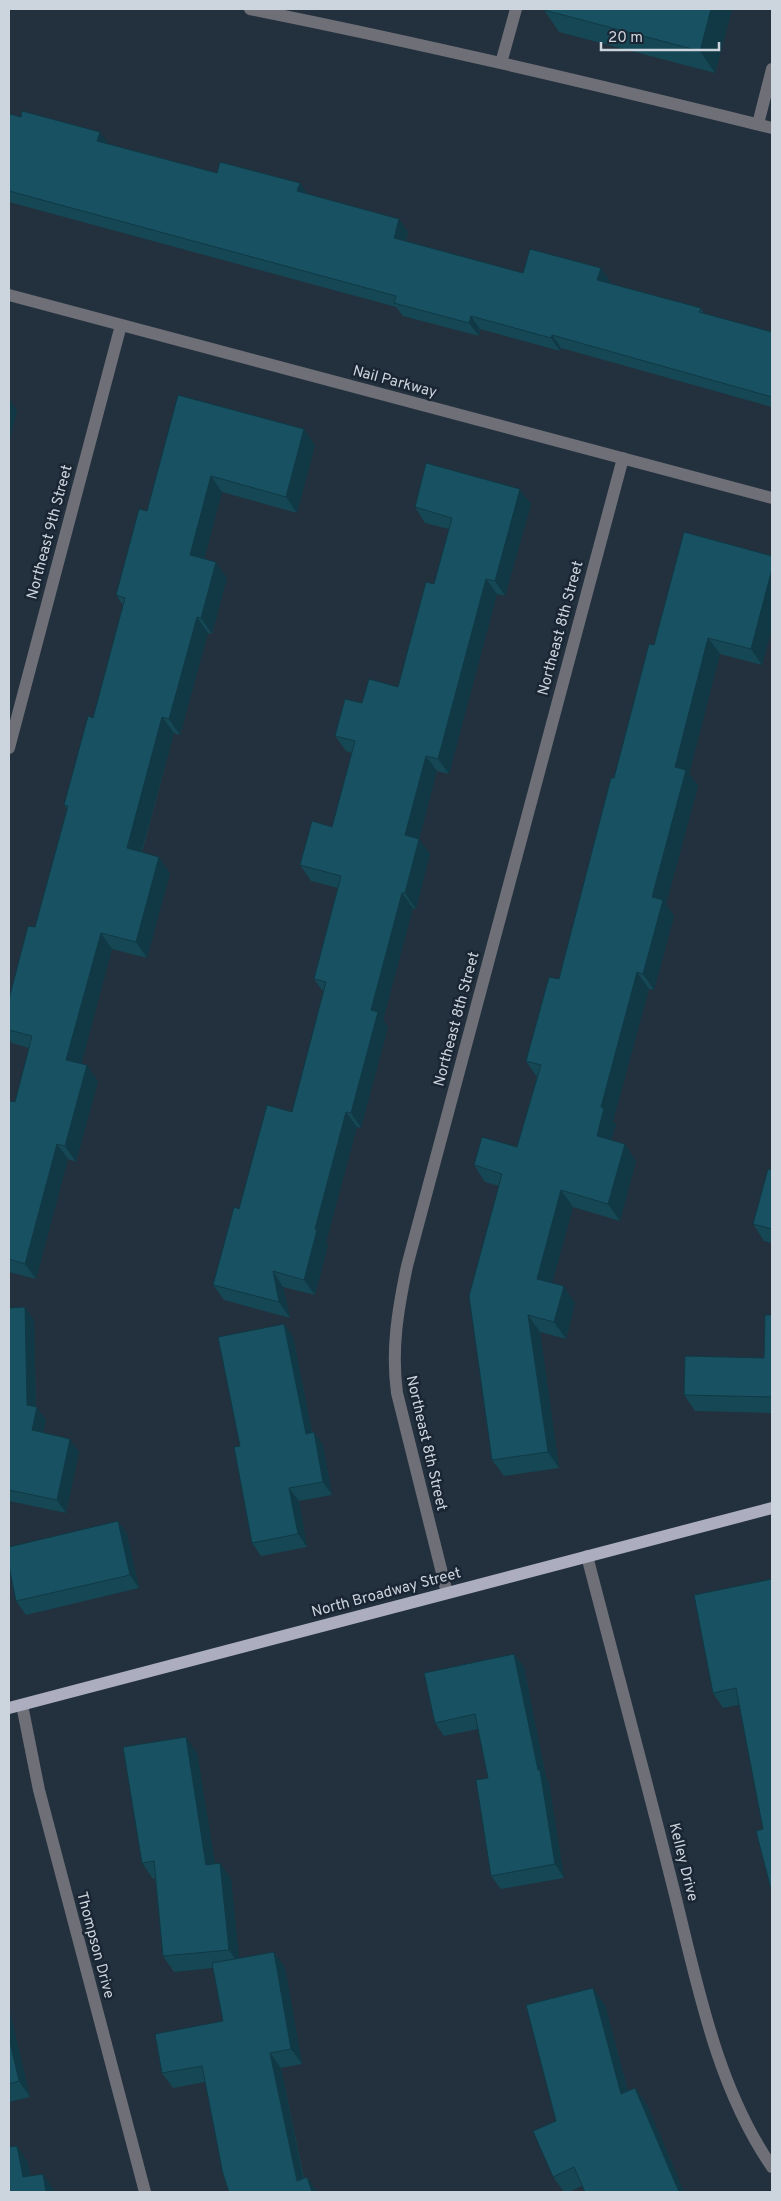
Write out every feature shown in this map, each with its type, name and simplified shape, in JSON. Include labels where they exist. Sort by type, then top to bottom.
[{"type":"main road","name":"North Broadway Street","points":[[9,1708],[772,1508]]},
{"type":"street","points":[[250,9],[363,31],[772,128]]},
{"type":"street","points":[[501,63],[516,9]]},
{"type":"street","points":[[758,124],[772,69]]},
{"type":"street","name":"Nail Parkway","points":[[9,295],[772,498]]},
{"type":"street","name":"Northeast 9th Street","points":[[9,748],[121,325]]},
{"type":"street","name":"Northeast 8th Street","points":[[447,1593],[397,1393],[394,1368],[397,1315],[410,1257],[622,458]]},
{"type":"street","name":"Kelley Drive","points":[[587,1556],[707,2017],[732,2094],[755,2142],[772,2167]]},
{"type":"street","name":"Thompson Drive","points":[[22,1705],[39,1790],[145,2192]]},
{"type":"building","points":[[544,9],[711,9],[700,51]]},
{"type":"building","points":[[22,111],[100,132],[97,141],[217,173],[220,162],[300,183],[297,191],[399,219],[394,238],[523,273],[530,249],[601,268],[597,280],[701,308],[699,312],[772,332],[772,397],[552,335],[551,338],[471,316],[469,323],[394,303],[396,296],[9,191],[9,114],[21,117]]},
{"type":"building","points":[[178,395],[304,429],[286,497],[211,476],[190,555],[216,562],[201,618],[197,617],[169,719],[162,717],[127,848],[159,857],[136,942],[101,933],[66,1060],[87,1065],[65,1146],[57,1144],[25,1264],[9,1259],[9,1101],[15,1102],[32,1036],[9,1030],[9,999],[28,926],[35,927],[68,806],[64,805],[88,716],[93,718],[125,598],[116,595],[139,509],[147,511]]},
{"type":"building","points":[[426,463],[520,489],[495,581],[486,579],[438,759],[426,756],[405,835],[419,839],[405,893],[402,893],[371,1010],[378,1012],[351,1113],[346,1112],[315,1229],[317,1230],[304,1280],[273,1271],[279,1302],[213,1285],[234,1207],[239,1209],[267,1105],[292,1112],[326,982],[314,979],[341,876],[300,865],[312,821],[332,827],[355,741],[335,736],[345,699],[362,703],[369,679],[398,687],[426,582],[434,584],[452,518],[415,507]]},
{"type":"building","points":[[684,532],[772,556],[772,569],[751,649],[708,638],[675,767],[686,770],[652,897],[663,900],[643,974],[637,972],[601,1107],[604,1108],[597,1136],[625,1144],[608,1204],[561,1190],[537,1279],[564,1286],[554,1322],[528,1315],[548,1452],[492,1460],[469,1296],[502,1174],[474,1165],[482,1137],[517,1147],[541,1065],[526,1061],[549,977],[559,979],[611,778],[614,778],[649,644],[654,645]]},
{"type":"building","points":[[768,1169],[772,1170],[772,1229],[753,1224]]},
{"type":"building","points":[[25,1307],[27,1405],[37,1407],[32,1430],[70,1439],[57,1500],[9,1490],[9,1308]]},
{"type":"building","points":[[765,1315],[772,1315],[772,1397],[684,1395],[685,1356],[764,1358]]},
{"type":"building","points":[[284,1324],[306,1434],[314,1432],[323,1482],[289,1488],[298,1534],[252,1543],[234,1447],[240,1446],[218,1337]]},
{"type":"building","points":[[118,1521],[130,1575],[16,1601],[9,1566],[9,1547]]},
{"type":"building","points":[[772,1579],[772,1893],[756,1831],[763,1829],[736,1688],[713,1693],[694,1595]]},
{"type":"building","points":[[514,1654],[538,1770],[540,1770],[555,1864],[491,1876],[476,1780],[488,1778],[475,1714],[435,1723],[424,1673]]},
{"type":"building","points":[[186,1737],[206,1865],[220,1863],[229,1950],[163,1956],[154,1861],[142,1863],[123,1747]]},
{"type":"building","points":[[274,1952],[291,2049],[270,2053],[297,2181],[307,2177],[312,2192],[229,2192],[223,2174],[202,2066],[162,2073],[155,2034],[223,2021],[212,1963]]},
{"type":"building","points":[[593,1988],[621,2094],[635,2088],[679,2192],[585,2192],[574,2167],[553,2177],[533,2131],[556,2121],[526,2005]]},
{"type":"building","points":[[9,2038],[19,2081],[9,2084]]},
{"type":"building","points":[[17,2146],[23,2177],[43,2174],[46,2192],[9,2192],[9,2147]]}]
